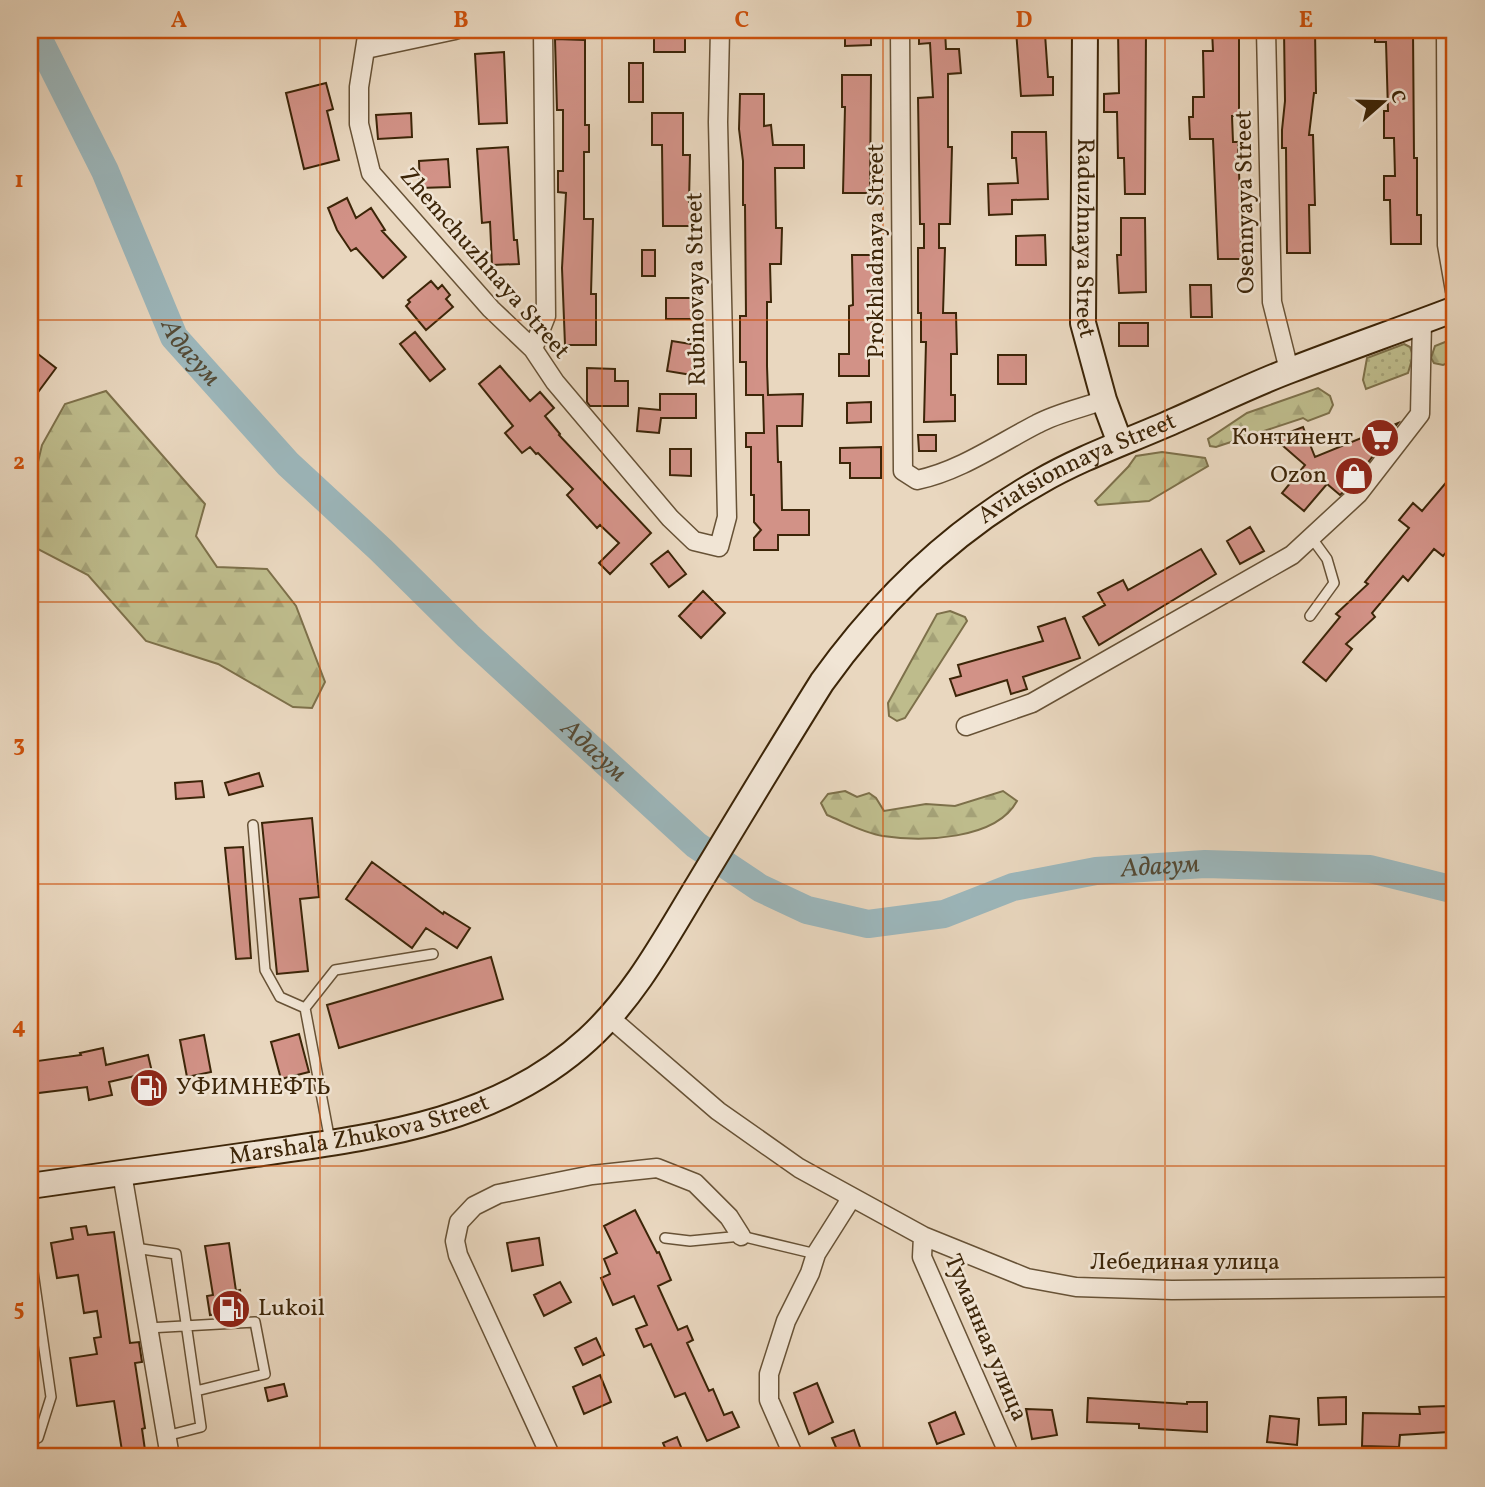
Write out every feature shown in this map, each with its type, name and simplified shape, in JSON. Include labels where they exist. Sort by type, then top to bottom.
[{"type":"main road","name":"Raduzhnaya Street","points":[[1085,30],[1083,323],[1119,443]]},
{"type":"main road","name":"Aviatsionnaya Street","points":[[642,976],[783,743],[850,643],[932,557],[988,514],[1040,481],[1119,443],[1289,370],[1455,309]]},
{"type":"main road","name":"Marshala Zhukova Street","points":[[30,1186],[330,1143],[414,1128],[472,1111],[518,1089],[552,1068],[588,1040],[642,976]]},
{"type":"street","name":"Zhemchuzhnaya Street","points":[[368,30],[359,87],[359,124],[371,173],[491,309],[533,349],[555,382],[670,518],[694,541],[719,547]]},
{"type":"street","points":[[366,49],[455,30]]},
{"type":"street","points":[[533,349],[546,316],[543,30]]},
{"type":"street","name":"Rubinovaya Street","points":[[719,30],[718,122],[727,517],[719,547]]},
{"type":"street","name":"Prokhladnaya Street","points":[[900,30],[903,471],[917,480],[935,476],[989,451],[1039,422],[1104,400]]},
{"type":"street","name":"Osennyaya Street","points":[[1266,30],[1272,302],[1289,370]]},
{"type":"street","points":[[1446,30],[1452,71],[1447,245],[1455,291]]},
{"type":"street","points":[[966,726],[1032,703],[1292,555],[1358,494],[1420,414],[1422,322]]},
{"type":"street","name":"Лебединая улица","points":[[609,1017],[718,1111],[799,1168],[923,1237],[1027,1278],[1076,1287],[1172,1290],[1455,1287]]},
{"type":"street","points":[[551,1457],[458,1255],[455,1241],[459,1222],[474,1206],[498,1194],[592,1175],[657,1168],[695,1183],[729,1217],[741,1236]]},
{"type":"street","points":[[122,1173],[170,1457]]},
{"type":"street","points":[[794,1457],[769,1400],[769,1374],[786,1321],[810,1273],[816,1254],[847,1206],[849,1196]]},
{"type":"street","name":"Туманная улица","points":[[923,1237],[922,1257],[1010,1457]]},
{"type":"lane","points":[[1310,617],[1334,583],[1327,559],[1311,537]]},
{"type":"lane","points":[[253,825],[265,970],[280,997],[305,1008]]},
{"type":"lane","points":[[330,1143],[305,1008],[335,970],[433,954]]},
{"type":"lane","points":[[665,1238],[690,1241],[741,1236],[816,1254]]},
{"type":"lane","points":[[135,1248],[176,1254],[201,1427],[166,1436]]},
{"type":"lane","points":[[30,1251],[51,1397],[38,1438],[30,1440]]},
{"type":"lane","points":[[148,1328],[255,1322],[265,1374],[196,1391]]},
{"type":"green space","points":[[1455,338],[1455,360],[1443,365],[1434,363],[1431,358],[1435,346]]},
{"type":"green space","points":[[1404,344],[1410,347],[1413,356],[1408,373],[1366,389],[1363,380],[1367,358]]},
{"type":"green space","points":[[1318,388],[1330,396],[1333,405],[1329,413],[1308,421],[1303,418],[1216,447],[1210,446],[1208,439],[1247,413]]},
{"type":"green space","points":[[106,391],[205,504],[196,536],[217,567],[267,569],[296,606],[325,682],[312,708],[293,707],[218,664],[146,641],[88,575],[30,545],[33,483],[42,445],[65,404]]},
{"type":"green space","points":[[1162,452],[1205,458],[1208,466],[1149,501],[1098,505],[1095,501],[1136,456]]},
{"type":"green space","points":[[950,611],[965,617],[967,621],[905,718],[897,721],[889,716],[888,703],[937,614]]},
{"type":"green space","points":[[845,791],[857,797],[869,793],[876,798],[884,811],[926,804],[955,806],[1003,791],[1017,801],[1007,814],[976,831],[937,838],[899,838],[869,832],[827,815],[821,803],[828,794]]},
{"type":"building","points":[[654,30],[685,30],[685,52],[654,52]]},
{"type":"building","points":[[845,30],[871,30],[871,45],[845,46]]},
{"type":"building","points":[[919,30],[945,30],[946,49],[959,49],[961,73],[948,74],[948,147],[952,147],[950,224],[939,224],[939,248],[945,248],[943,313],[956,313],[957,354],[951,354],[951,395],[955,395],[955,421],[924,422],[926,342],[921,342],[921,313],[918,313],[918,248],[924,248],[924,224],[920,224],[918,98],[933,97],[930,43],[919,44]]},
{"type":"building","points":[[1016,30],[1033,30],[1033,35],[1045,34],[1048,77],[1053,77],[1053,95],[1021,96]]},
{"type":"building","points":[[1118,30],[1146,30],[1145,194],[1125,194],[1124,158],[1118,158],[1117,112],[1104,112],[1104,94],[1119,93]]},
{"type":"building","points":[[1212,30],[1239,30],[1239,116],[1232,116],[1233,142],[1238,142],[1242,259],[1218,259],[1213,139],[1190,139],[1189,117],[1193,117],[1193,97],[1204,97],[1203,51],[1213,51]]},
{"type":"building","points":[[1284,30],[1315,30],[1316,93],[1309,135],[1313,135],[1315,205],[1309,205],[1310,253],[1287,253],[1286,148],[1282,148],[1285,101]]},
{"type":"building","points":[[1375,30],[1413,30],[1414,158],[1417,158],[1417,215],[1421,215],[1421,244],[1391,244],[1390,200],[1384,200],[1384,176],[1395,176],[1394,138],[1384,138],[1384,111],[1388,111],[1386,42],[1375,42]]},
{"type":"building","points":[[555,39],[585,40],[585,125],[589,125],[589,152],[584,152],[584,219],[593,219],[591,294],[596,294],[596,345],[565,345],[562,268],[566,193],[558,192],[558,171],[563,171],[563,110],[557,110]]},
{"type":"building","points":[[504,52],[507,123],[479,124],[475,54]]},
{"type":"building","points":[[629,63],[643,63],[643,102],[629,102]]},
{"type":"building","points":[[842,75],[871,75],[870,193],[843,193],[845,107],[842,107]]},
{"type":"building","points":[[326,83],[333,109],[327,111],[339,160],[304,169],[286,93]]},
{"type":"building","points":[[740,94],[764,94],[764,126],[771,125],[773,145],[804,145],[804,168],[775,168],[776,228],[782,228],[781,264],[770,264],[771,302],[767,302],[767,366],[768,395],[803,394],[802,426],[777,426],[778,462],[781,462],[782,510],[809,510],[809,535],[778,535],[778,550],[754,550],[754,538],[761,530],[754,522],[751,447],[746,447],[746,433],[764,433],[763,395],[746,395],[746,362],[740,362],[740,316],[746,316]]},
{"type":"building","points":[[411,113],[412,137],[378,139],[376,115]]},
{"type":"building","points":[[652,113],[683,113],[683,155],[690,155],[689,202],[694,202],[694,226],[663,226],[662,145],[652,145]]},
{"type":"building","points":[[1012,132],[1046,132],[1048,199],[1012,200],[1012,214],[989,215],[988,184],[1018,183],[1016,158],[1012,158]]},
{"type":"building","points":[[508,147],[514,240],[517,240],[519,264],[492,265],[490,222],[482,223],[477,149]]},
{"type":"building","points":[[448,159],[450,187],[420,188],[419,161]]},
{"type":"building","points":[[347,198],[356,218],[371,208],[385,230],[382,231],[406,257],[383,278],[356,248],[351,251],[337,230],[328,208]]},
{"type":"building","points":[[1121,218],[1145,218],[1146,292],[1119,293],[1117,255],[1121,255]]},
{"type":"building","points":[[1045,235],[1046,265],[1016,265],[1016,236]]},
{"type":"building","points":[[642,250],[655,250],[655,276],[642,276]]},
{"type":"building","points":[[852,255],[876,255],[877,293],[872,293],[873,346],[869,346],[869,376],[839,376],[839,354],[849,354],[849,306],[853,305]]},
{"type":"building","points":[[431,281],[438,289],[442,285],[450,295],[446,299],[453,307],[426,330],[406,306],[410,302],[408,300]]},
{"type":"building","points":[[1190,285],[1211,285],[1212,317],[1191,317]]},
{"type":"building","points":[[666,298],[699,298],[699,319],[666,319]]},
{"type":"building","points":[[1119,323],[1148,323],[1148,346],[1119,346]]},
{"type":"building","points":[[415,332],[445,369],[430,381],[400,344]]},
{"type":"building","points":[[672,341],[697,345],[692,375],[667,371]]},
{"type":"building","points":[[38,354],[56,368],[30,403],[30,365]]},
{"type":"building","points":[[998,355],[1026,355],[1026,384],[998,384]]},
{"type":"building","points":[[500,366],[530,401],[540,392],[554,408],[545,416],[559,435],[651,533],[610,574],[599,563],[619,543],[600,525],[597,528],[567,495],[573,489],[538,453],[530,447],[522,453],[505,433],[513,426],[479,384]]},
{"type":"building","points":[[587,368],[615,369],[615,381],[628,381],[628,406],[590,406],[587,402]]},
{"type":"building","points":[[660,394],[696,394],[696,418],[661,418],[659,433],[637,431],[639,408],[660,410]]},
{"type":"building","points":[[871,402],[871,422],[847,423],[847,403]]},
{"type":"building","points":[[1398,423],[1350,486],[1340,495],[1327,484],[1304,511],[1282,493],[1305,465],[1274,438],[1303,427],[1315,457]]},
{"type":"building","points":[[918,435],[936,435],[936,451],[919,451]]},
{"type":"building","points":[[881,447],[881,478],[850,478],[850,463],[840,463],[840,448]]},
{"type":"building","points":[[670,449],[691,449],[691,476],[670,475]]},
{"type":"building","points":[[1455,472],[1455,541],[1443,556],[1434,549],[1408,581],[1403,576],[1372,613],[1375,617],[1346,644],[1352,649],[1326,681],[1303,662],[1340,617],[1336,614],[1368,584],[1365,582],[1409,528],[1399,520],[1413,503],[1422,511]]},
{"type":"building","points":[[1250,527],[1264,551],[1240,564],[1227,541]]},
{"type":"building","points":[[1201,549],[1216,574],[1099,645],[1083,617],[1105,605],[1098,593],[1123,580],[1128,590]]},
{"type":"building","points":[[668,551],[686,574],[669,587],[651,564]]},
{"type":"building","points":[[703,591],[725,613],[701,638],[679,616]]},
{"type":"building","points":[[1065,618],[1080,658],[1023,677],[1027,689],[1011,694],[1007,680],[956,696],[950,679],[961,676],[958,665],[1043,641],[1038,627]]},
{"type":"building","points":[[259,773],[263,786],[229,795],[225,783]]},
{"type":"building","points":[[202,781],[204,797],[176,799],[175,783]]},
{"type":"building","points":[[312,818],[319,897],[300,899],[308,971],[277,974],[262,823]]},
{"type":"building","points":[[243,847],[251,958],[236,959],[225,848]]},
{"type":"building","points":[[372,862],[443,914],[444,912],[470,928],[457,948],[426,928],[412,948],[346,899]]},
{"type":"building","points":[[491,957],[503,999],[339,1048],[327,1005]]},
{"type":"building","points":[[299,1034],[309,1072],[281,1079],[271,1042]]},
{"type":"building","points":[[204,1035],[211,1072],[187,1077],[180,1040]]},
{"type":"building","points":[[103,1048],[106,1065],[148,1055],[152,1072],[109,1082],[112,1095],[89,1100],[87,1087],[30,1094],[30,1062],[81,1055],[80,1053]]},
{"type":"building","points":[[635,1210],[657,1253],[659,1252],[671,1280],[658,1286],[678,1330],[687,1326],[693,1340],[687,1343],[709,1391],[713,1389],[724,1415],[732,1412],[739,1427],[707,1441],[685,1393],[675,1397],[651,1344],[644,1347],[636,1329],[647,1325],[634,1296],[613,1305],[601,1278],[610,1274],[604,1259],[617,1253],[604,1226]]},
{"type":"building","points":[[86,1226],[88,1235],[114,1232],[130,1343],[139,1342],[142,1362],[135,1363],[145,1428],[142,1429],[146,1457],[123,1457],[114,1401],[77,1406],[70,1358],[97,1354],[94,1338],[101,1337],[97,1311],[84,1313],[78,1275],[57,1278],[51,1243],[73,1239],[71,1228]]},
{"type":"building","points":[[539,1238],[543,1265],[512,1271],[507,1243]]},
{"type":"building","points":[[229,1243],[236,1291],[240,1290],[243,1310],[210,1315],[207,1296],[213,1295],[205,1246]]},
{"type":"building","points":[[560,1282],[571,1302],[544,1316],[534,1295]]},
{"type":"building","points":[[596,1338],[604,1355],[583,1365],[575,1348]]},
{"type":"building","points":[[600,1375],[611,1402],[584,1414],[573,1387]]},
{"type":"building","points":[[817,1383],[833,1422],[809,1434],[794,1393]]},
{"type":"building","points":[[284,1384],[287,1396],[268,1401],[265,1388]]},
{"type":"building","points":[[1346,1397],[1346,1424],[1319,1425],[1318,1398]]},
{"type":"building","points":[[1088,1398],[1187,1404],[1207,1402],[1207,1432],[1139,1428],[1139,1424],[1087,1422]]},
{"type":"building","points":[[1448,1406],[1449,1432],[1400,1435],[1399,1447],[1362,1446],[1363,1413],[1420,1414],[1419,1407]]},
{"type":"building","points":[[1026,1409],[1052,1410],[1057,1435],[1032,1439]]},
{"type":"building","points":[[955,1412],[964,1434],[937,1444],[929,1423]]},
{"type":"building","points":[[1270,1416],[1299,1419],[1297,1445],[1267,1442]]},
{"type":"building","points":[[854,1430],[861,1450],[840,1457],[832,1438]]},
{"type":"building","points":[[677,1437],[685,1457],[669,1457],[663,1443]]},
{"type":"waterway","name":"Адагум","points":[[34,30],[105,171],[174,337],[288,464],[468,636],[696,845],[760,888],[807,910],[868,924],[944,914],[1013,887],[1096,871],[1205,864],[1370,869],[1455,890]]},
{"type":"place","name":"Континент","points":[[1380,438]]},
{"type":"place","name":"Ozon","points":[[1354,476]]},
{"type":"place","name":"УФИМНЕФТЬ","points":[[149,1088]]},
{"type":"place","name":"Lukoil","points":[[231,1309]]}]
